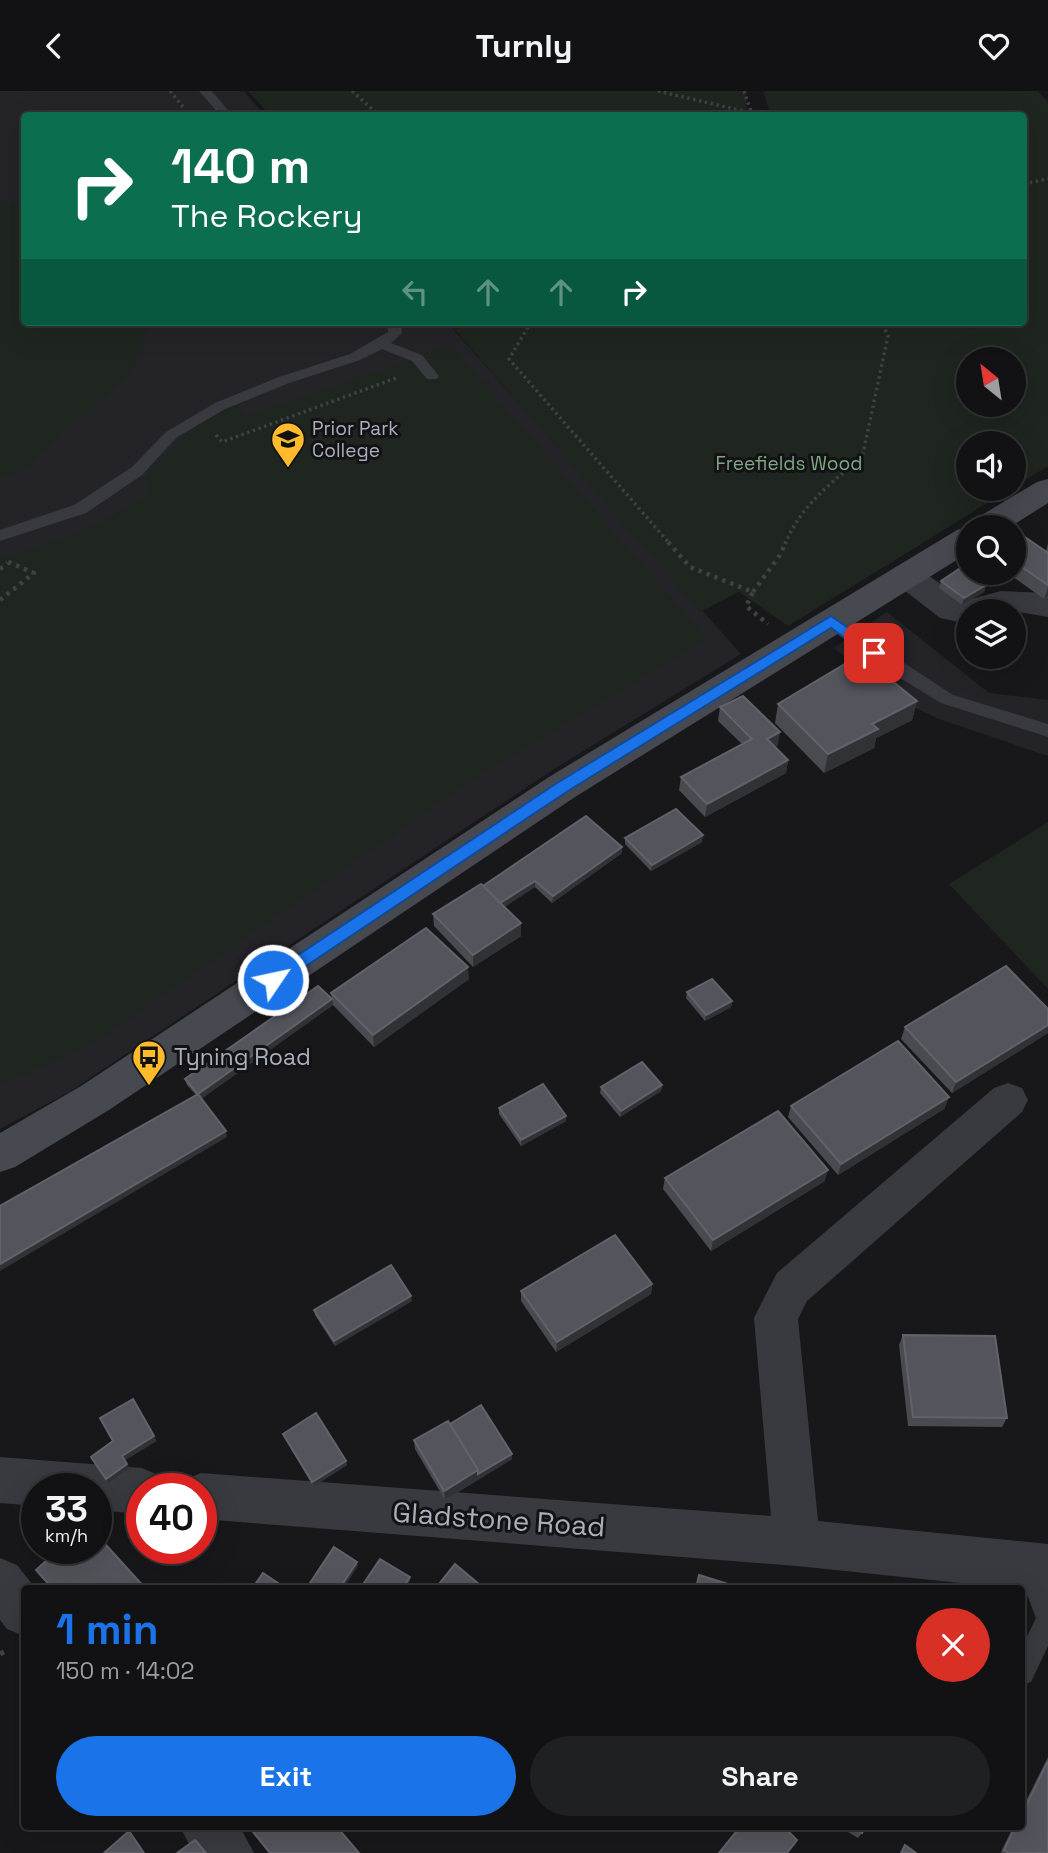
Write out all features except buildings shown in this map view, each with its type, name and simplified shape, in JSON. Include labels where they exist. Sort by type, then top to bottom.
[{"type":"street","points":[[1006,515],[1048,489]]},
{"type":"street","points":[[0,1154],[95,1098],[562,787],[956,545]]},
{"type":"street","points":[[906,575],[952,611],[956,611]]},
{"type":"street","points":[[1026,603],[1048,605]]},
{"type":"street","points":[[797,1542],[776,1318],[792,1287],[1008,1100]]},
{"type":"street","points":[[0,1480],[126,1490]]},
{"type":"street","name":"Gladstone Road","points":[[217,1497],[797,1542],[1038,1567]]},
{"type":"street","points":[[0,1582],[21,1608]]},
{"type":"street","points":[[209,1830],[228,1853]]},
{"type":"lane","points":[[205,91],[223,112]]},
{"type":"lane","points":[[0,536],[80,509],[137,471],[171,435],[220,406],[284,380],[355,358],[396,333],[395,326]]},
{"type":"lane","points":[[381,344],[417,358],[428,372]]},
{"type":"lane","points":[[831,621],[895,668],[947,699],[1048,731]]},
{"type":"lane","points":[[1025,1667],[1048,1619],[1038,1567]]},
{"type":"path","points":[[170,91],[184,107]]},
{"type":"path","points":[[352,91],[376,112]]},
{"type":"path","points":[[658,91],[751,112]]},
{"type":"path","points":[[744,91],[751,112]]},
{"type":"path","points":[[1027,183],[1048,179]]},
{"type":"path","points":[[529,326],[509,359],[690,567],[753,592]]},
{"type":"path","points":[[794,644],[746,606],[780,555],[798,520],[829,483],[862,458],[888,336],[884,326]]},
{"type":"path","points":[[202,417],[222,442],[428,372]]},
{"type":"path","points":[[0,559],[34,573],[0,600]]},
{"type":"path","points":[[0,569],[9,563]]},
{"type":"shaded area","name":"Prior Park College","points":[[0,91],[244,91],[262,112],[21,112],[21,326],[451,326],[741,654],[551,771],[69,1092],[0,1129]]},
{"type":"shaded area","points":[[887,612],[989,693],[1048,700],[1048,756],[939,719],[897,699],[834,648]]},
{"type":"green space","points":[[248,91],[746,91],[747,112],[267,112]]},
{"type":"green space","name":"Freefields Wood","points":[[763,91],[1038,91],[1048,102],[1048,466],[1026,480],[1026,431],[956,431],[956,501],[991,501],[968,515],[956,515],[956,522],[788,626],[739,592],[700,612],[451,326],[1027,326],[1027,112],[770,112]]},
{"type":"green space","points":[[0,202],[21,203],[21,326],[148,326],[130,374],[29,466],[0,479]]},
{"type":"green space","name":"Prior Park College","points":[[451,346],[707,639],[471,781],[100,1039],[0,1086],[0,556],[8,558],[100,524],[148,494],[145,477],[199,422],[236,405],[247,416]]},
{"type":"green space","points":[[1048,822],[1048,989],[949,884]]},
{"type":"place","name":"Prior Park College","points":[[288,469]]},
{"type":"place","name":"Tyning Road","points":[[149,1087]]},
{"type":"route","points":[[273,980],[562,787],[831,621],[874,653]]}]
